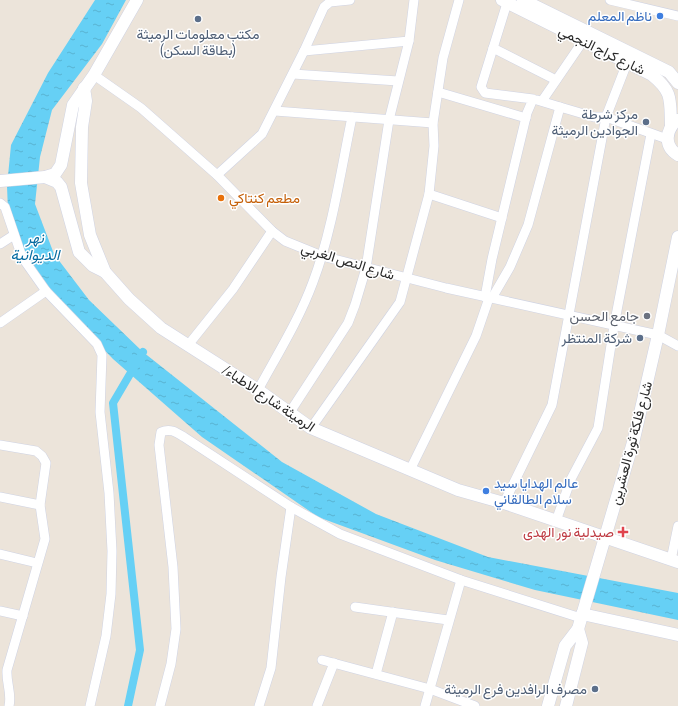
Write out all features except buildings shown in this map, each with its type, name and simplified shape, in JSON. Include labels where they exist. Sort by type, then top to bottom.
[{"type":"street","points":[[2,181],[45,177],[55,174],[61,165],[73,105],[94,75],[137,0]]},
{"type":"street","points":[[217,175],[257,140],[274,111],[327,4],[350,0]]},
{"type":"street","points":[[290,412],[348,323],[355,305],[366,268],[389,120],[408,42],[414,0]]},
{"type":"street","points":[[311,428],[400,302],[408,278],[429,194],[434,146],[433,123],[444,58],[460,0]]},
{"type":"street","points":[[523,0],[673,74],[678,83]]},
{"type":"street","points":[[610,0],[648,4],[678,16]]},
{"type":"street","points":[[505,1],[481,87],[485,93],[533,99],[594,117],[606,117],[667,139],[669,147],[677,155]]},
{"type":"street","name":"شارع كراج النجمي","points":[[505,1],[652,75],[665,85],[670,98],[675,122],[668,132],[667,139]]},
{"type":"street","points":[[542,101],[583,41]]},
{"type":"street","points":[[304,51],[408,42]]},
{"type":"street","points":[[493,48],[556,80]]},
{"type":"street","points":[[504,503],[552,405],[606,117],[627,63]]},
{"type":"street","points":[[293,74],[398,81]]},
{"type":"street","name":"شارع النص الغربي","points":[[94,75],[141,108],[217,175],[272,231],[286,241],[322,256],[366,268],[489,298],[658,335],[678,346]]},
{"type":"street","name":"/الرميثة شارع الاطباء","points":[[84,88],[86,101],[82,127],[81,183],[90,235],[105,272],[129,299],[161,328],[189,344],[290,412],[311,428],[458,490],[504,503],[605,539],[674,561]]},
{"type":"street","points":[[438,92],[526,118]]},
{"type":"street","points":[[489,298],[492,259],[526,118],[533,99]]},
{"type":"street","points":[[410,470],[476,336],[489,298],[510,266],[528,225],[560,107]]},
{"type":"street","points":[[274,111],[433,123]]},
{"type":"street","points":[[258,390],[295,322],[313,283],[322,256],[352,117]]},
{"type":"street","points":[[556,522],[571,479],[598,428],[614,326],[651,134]]},
{"type":"street","points":[[45,177],[57,182],[61,187],[79,252],[93,266],[105,272]]},
{"type":"street","points":[[429,194],[502,218]]},
{"type":"street","points":[[0,203],[5,206],[22,257],[46,291],[97,344],[102,355],[100,412],[110,493],[112,551],[111,594],[106,636],[90,706]]},
{"type":"street","points":[[189,344],[233,289],[272,231]]},
{"type":"street","points":[[0,244],[14,235]]},
{"type":"street","name":"شارع فلكة ثورة العشرين","points":[[581,617],[634,439],[658,335],[678,237]]},
{"type":"street","points":[[0,323],[46,291]]},
{"type":"street","points":[[160,706],[171,664],[176,629],[173,567],[159,445],[161,432],[172,430],[291,507],[340,534],[461,580],[581,617],[678,635]]},
{"type":"street","points":[[0,445],[36,451],[42,456],[46,463],[40,505],[45,539],[7,670],[7,683],[11,698],[9,706]]},
{"type":"street","points":[[0,497],[40,505]]},
{"type":"street","points":[[259,706],[271,668],[280,577],[291,507]]},
{"type":"street","points":[[674,561],[678,526]]},
{"type":"street","points":[[0,554],[37,563]]},
{"type":"street","points":[[425,706],[448,620],[461,580]]},
{"type":"street","points":[[355,607],[448,620]]},
{"type":"street","points":[[0,611],[23,616]]},
{"type":"street","points":[[376,674],[393,612]]},
{"type":"street","points":[[548,706],[565,646],[581,617]]},
{"type":"street","points":[[566,706],[582,643],[581,617]]},
{"type":"street","points":[[652,630],[678,638]]},
{"type":"street","points":[[322,660],[430,689],[475,706]]},
{"type":"street","points":[[317,706],[334,663]]},
{"type":"street","points":[[0,689],[10,690]]},
{"type":"water","name":"نهر الديوانية","points":[[95,0],[126,0],[102,44],[52,110],[40,157],[35,204],[54,254],[89,300],[143,352],[282,462],[376,514],[488,557],[678,593],[678,620],[535,590],[435,560],[318,517],[202,437],[113,359],[55,299],[21,254],[8,211],[7,186],[11,145],[48,73]]},
{"type":"waterway","points":[[128,706],[140,650],[113,403],[143,352]]},
{"type":"place","name":"ناظم المعلم","points":[[660,16]]},
{"type":"place","name":"مكتب معلومات الرميثة (بطاقة السكن)","points":[[198,19]]},
{"type":"place","name":"مركز شرطة الجوادين الرميثة","points":[[646,122]]},
{"type":"place","name":"مطعم كنتاكي","points":[[221,198]]},
{"type":"place","name":"جامع الحسن","points":[[647,316]]},
{"type":"place","name":"شركة المنتظر","points":[[640,338]]},
{"type":"place","name":"عالم الهدايا سيد سلام الطالقاني","points":[[486,491]]},
{"type":"place","name":"صيدلية نور الهدى","points":[[623,532]]},
{"type":"place","name":"مصرف الرافدين فرع الرميثة","points":[[595,689]]}]
